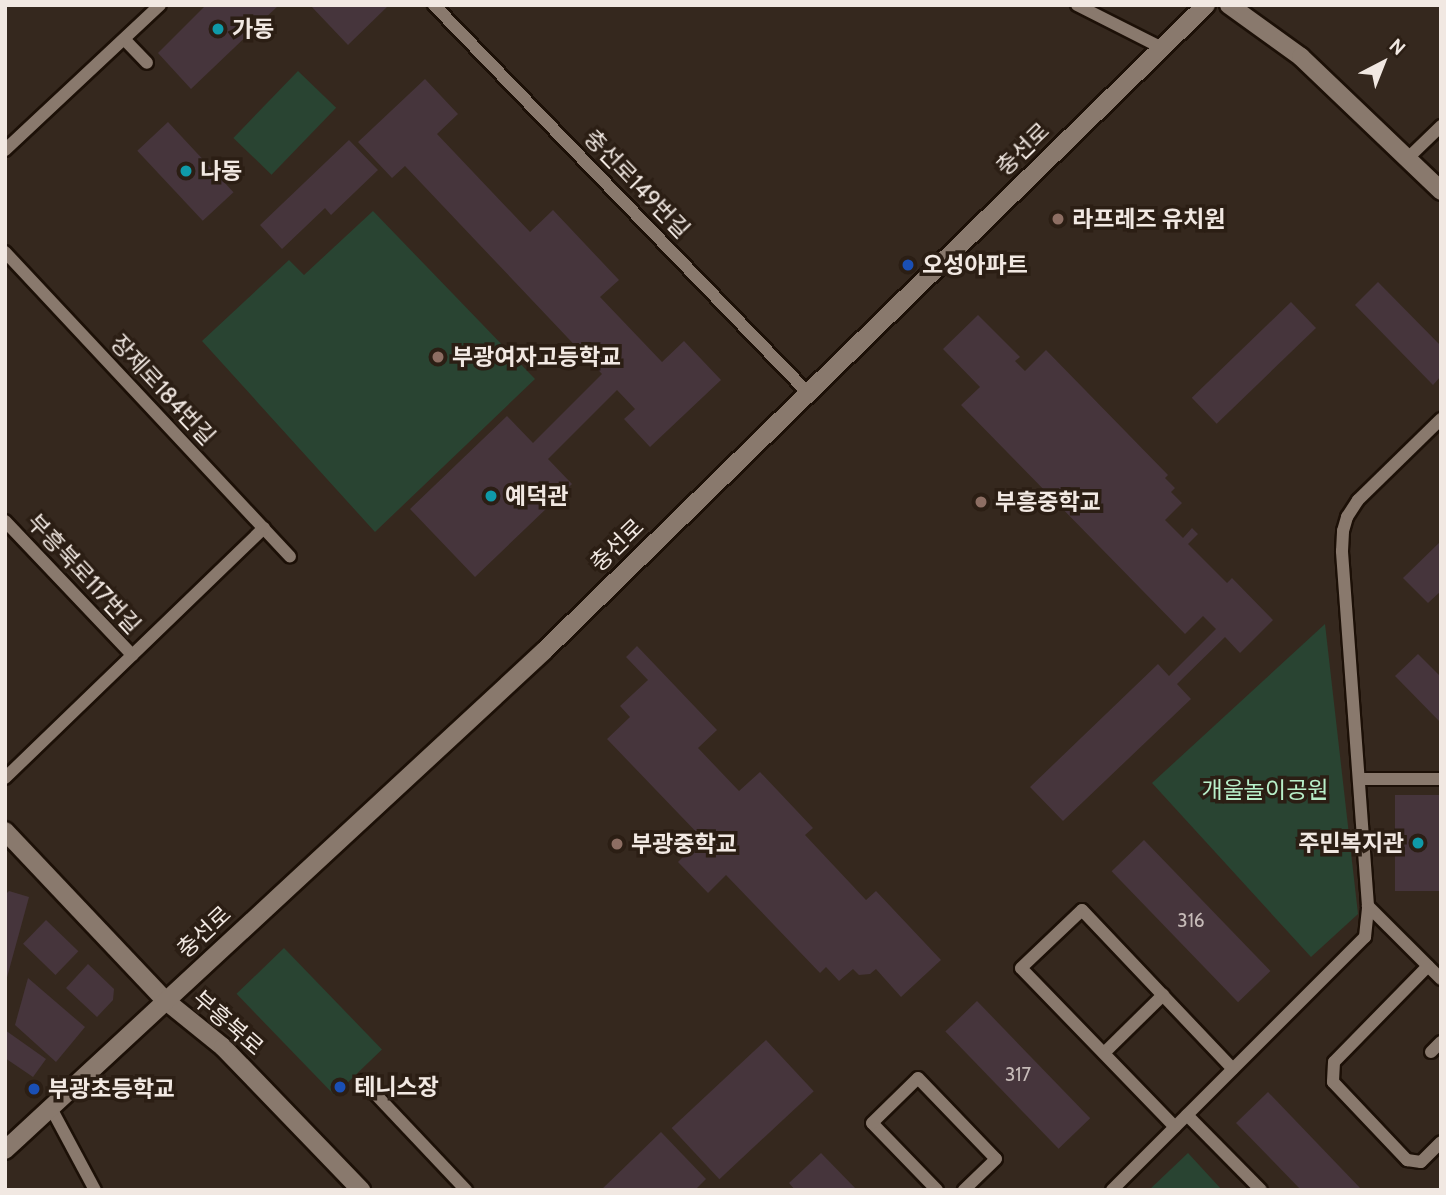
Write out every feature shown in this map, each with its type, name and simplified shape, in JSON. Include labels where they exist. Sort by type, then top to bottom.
[{"type":"street","name":"충선로","points":[[5,1150],[544,651],[1206,5]]},
{"type":"street","points":[[1229,5],[1301,57],[1441,191]]},
{"type":"street","name":"부흥북로","points":[[5,831],[166,1001],[223,1046],[361,1190]]},
{"type":"lane","points":[[5,150],[160,5]]},
{"type":"lane","name":"충선로149번길","points":[[435,5],[808,393]]},
{"type":"lane","points":[[1077,5],[1162,48]]},
{"type":"lane","points":[[124,39],[147,63]]},
{"type":"lane","points":[[1409,158],[1441,126]]},
{"type":"lane","name":"장제로184번길","points":[[5,252],[290,557]]},
{"type":"lane","points":[[1112,1190],[1365,937],[1368,906],[1342,551],[1343,531],[1347,517],[1358,500],[1441,419]]},
{"type":"lane","name":"부흥북로117번길","points":[[5,521],[132,656]]},
{"type":"lane","name":"부흥북로117번길","points":[[5,778],[264,528]]},
{"type":"lane","points":[[1360,779],[1441,779]]},
{"type":"lane","points":[[1368,906],[1441,979]]},
{"type":"lane","points":[[1175,1127],[1021,968],[1082,910],[1233,1069]]},
{"type":"lane","points":[[1428,966],[1334,1062],[1333,1082],[1407,1160],[1421,1162],[1441,1142]]},
{"type":"lane","points":[[1104,1054],[1163,995]]},
{"type":"lane","points":[[1431,1052],[1441,1042]]},
{"type":"lane","points":[[937,1190],[872,1122],[918,1078],[996,1158],[964,1190]]},
{"type":"lane","points":[[363,1081],[466,1190]]},
{"type":"lane","points":[[51,1108],[95,1190]]},
{"type":"lane","points":[[1187,1115],[1261,1190]]},
{"type":"green space","points":[[298,71],[336,108],[272,175],[233,138]]},
{"type":"green space","points":[[373,211],[535,379],[375,532],[202,341],[289,260],[304,275]]},
{"type":"green space","name":"개울놀이공원","points":[[1325,624],[1358,914],[1311,957],[1152,783]]},
{"type":"green space","points":[[284,948],[382,1049],[334,1095],[237,994]]},
{"type":"green space","points":[[1188,1153],[1222,1190],[1149,1190]]},
{"type":"building","name":"가동","points":[[206,5],[279,5],[191,89],[158,53]]},
{"type":"building","name":"가동","points":[[310,5],[389,5],[348,45]]},
{"type":"building","points":[[425,79],[458,114],[437,134],[530,232],[553,210],[619,280],[600,297],[662,362],[684,341],[721,380],[650,447],[624,419],[635,409],[617,390],[548,459],[572,484],[475,577],[410,509],[507,416],[533,443],[602,374],[405,166],[392,178],[358,142]]},
{"type":"building","name":"나동","points":[[168,122],[233,192],[203,221],[137,151]]},
{"type":"building","points":[[349,140],[378,170],[331,215],[325,208],[282,249],[260,225]]},
{"type":"building","points":[[1378,282],[1441,346],[1441,376],[1433,385],[1355,305]]},
{"type":"building","points":[[1291,302],[1316,328],[1217,424],[1192,398]]},
{"type":"building","points":[[978,315],[1020,357],[1015,361],[1025,371],[1046,350],[1168,475],[1165,478],[1175,488],[1171,492],[1182,503],[1165,520],[1183,538],[1192,528],[1198,534],[1188,544],[1227,583],[1232,578],[1273,620],[1240,653],[1225,637],[1177,684],[1191,699],[1063,821],[1030,787],[1158,664],[1169,676],[1216,629],[1203,616],[1185,634],[961,405],[980,387],[943,349]]},
{"type":"building","points":[[1441,541],[1441,591],[1428,603],[1403,578]]},
{"type":"building","points":[[637,646],[717,730],[698,748],[739,791],[760,772],[813,828],[805,835],[866,900],[876,891],[941,960],[901,997],[876,969],[870,974],[859,975],[853,969],[839,981],[826,967],[820,973],[726,875],[708,893],[678,862],[702,838],[607,739],[630,717],[620,706],[648,680],[626,657]]},
{"type":"building","points":[[1418,654],[1441,677],[1441,723],[1395,676]]},
{"type":"building","name":"주민복지관","points":[[1395,795],[1441,795],[1441,891],[1395,891]]},
{"type":"building","points":[[1144,840],[1270,971],[1238,1002],[1112,871]]},
{"type":"building","points":[[9,891],[29,897],[6,981],[5,895]]},
{"type":"building","points":[[46,920],[78,951],[55,975],[23,944]]},
{"type":"building","points":[[88,964],[114,989],[113,1000],[97,1017],[66,988]]},
{"type":"building","points":[[28,978],[85,1027],[56,1062],[15,1025]]},
{"type":"building","points":[[977,1001],[1090,1118],[1059,1149],[945,1032]]},
{"type":"building","points":[[5,1030],[46,1059],[33,1077],[5,1058]]},
{"type":"building","points":[[766,1040],[814,1091],[719,1179],[672,1128]]},
{"type":"building","points":[[1268,1092],[1362,1190],[1301,1190],[1236,1123]]},
{"type":"building","points":[[661,1132],[706,1179],[695,1190],[601,1190]]},
{"type":"building","points":[[821,1153],[857,1190],[795,1190],[789,1183]]},
{"type":"place","name":"가동","points":[[218,29]]},
{"type":"place","name":"나동","points":[[186,171]]},
{"type":"place","name":"라프레즈 유치원","points":[[1058,219]]},
{"type":"place","name":"오성아파트","points":[[908,265]]},
{"type":"place","name":"부광여자고등학교","points":[[438,357]]},
{"type":"place","name":"예덕관","points":[[491,496]]},
{"type":"place","name":"부흥중학교","points":[[981,502]]},
{"type":"place","name":"주민복지관","points":[[1418,843]]},
{"type":"place","name":"부광중학교","points":[[617,844]]},
{"type":"place","name":"테니스장","points":[[340,1087]]},
{"type":"place","name":"부광초등학교","points":[[34,1089]]}]
